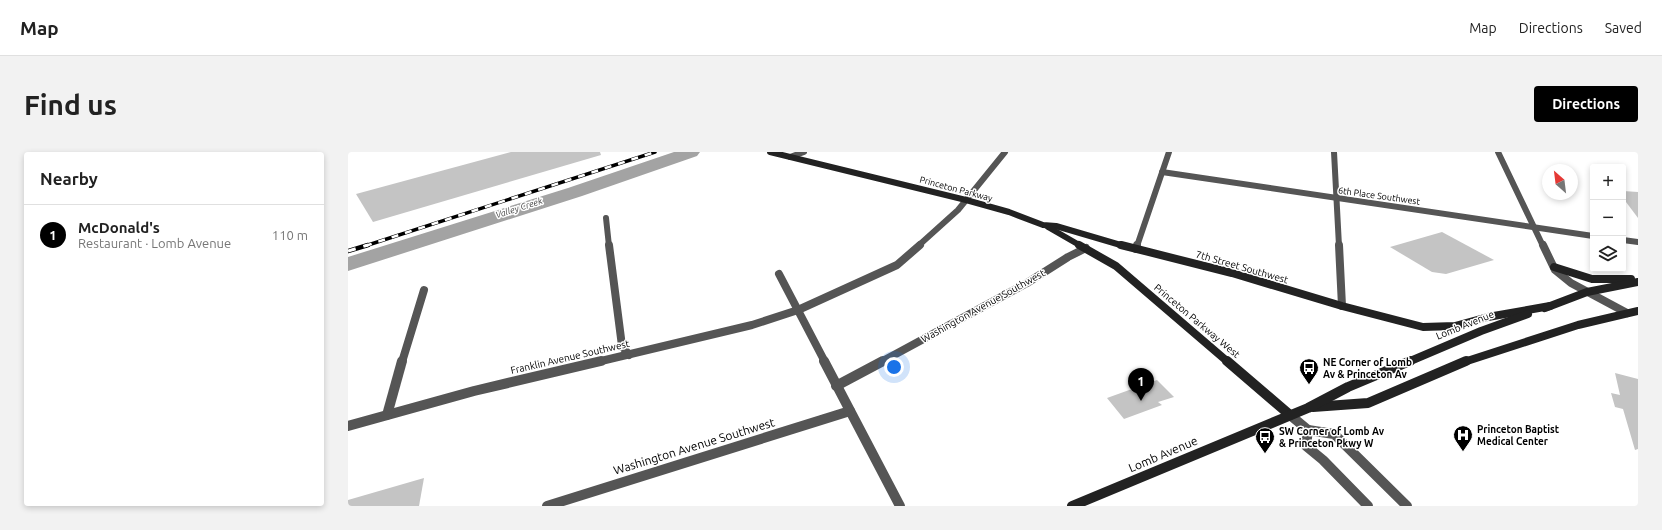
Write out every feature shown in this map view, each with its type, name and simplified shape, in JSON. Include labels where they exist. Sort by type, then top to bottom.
[{"type":"main road","name":"Princeton Parkway","points":[[770,152],[966,200],[1009,212],[1043,225],[1056,226],[1136,249]]},
{"type":"main road","points":[[1043,225],[1086,248]]},
{"type":"main road","name":"Princeton Parkway West","points":[[1086,248],[1116,266],[1290,415]]},
{"type":"main road","name":"7th Street Southwest","points":[[1136,249],[1232,273],[1342,306],[1423,327],[1455,326],[1488,317],[1550,306]]},
{"type":"main road","points":[[1554,266],[1579,276],[1592,279],[1638,279]]},
{"type":"main road","name":"Lomb Avenue","points":[[1072,506],[1308,408],[1348,387],[1481,331],[1587,292],[1638,282]]},
{"type":"main road","name":"Lomb Avenue","points":[[1308,408],[1368,402],[1475,357],[1578,325],[1638,311]]},
{"type":"street","points":[[790,157],[804,152]]},
{"type":"street","name":"Franklin Avenue Southwest","points":[[348,426],[474,391],[752,325],[798,310],[897,265],[958,210],[1005,152]]},
{"type":"street","points":[[1136,249],[1169,152]]},
{"type":"street","points":[[1334,152],[1342,306]]},
{"type":"street","points":[[1498,152],[1554,266],[1571,283],[1627,313]]},
{"type":"street","name":"6th Place Southwest","points":[[1162,172],[1590,236]]},
{"type":"street","points":[[606,218],[622,346],[629,355]]},
{"type":"street","points":[[1626,240],[1638,242]]},
{"type":"street","name":"Washington Avenue Southwest","points":[[836,386],[1027,283],[1068,257],[1086,248]]},
{"type":"street","points":[[779,274],[836,386],[900,506]]},
{"type":"street","points":[[387,416],[405,349],[424,290]]},
{"type":"street","name":"Washington Avenue Southwest","points":[[547,506],[850,411]]},
{"type":"street","points":[[1290,415],[1308,430],[1334,434],[1407,506]]},
{"type":"street","points":[[1308,430],[1306,446],[1328,465],[1368,506]]},
{"type":"building","points":[[511,152],[600,152],[601,155],[373,222],[356,194]]},
{"type":"building","points":[[1626,191],[1638,192],[1638,218],[1626,202]]},
{"type":"building","points":[[1442,232],[1494,260],[1446,274],[1432,272],[1390,247]]},
{"type":"building","points":[[1615,373],[1638,379],[1638,449],[1635,450],[1623,409],[1615,407],[1611,393],[1620,395]]},
{"type":"building","points":[[1157,380],[1174,397],[1158,402],[1162,405],[1124,419],[1107,398]]},
{"type":"building","points":[[424,478],[419,506],[348,506],[348,500]]},
{"type":"waterway","name":"Valley Creek","points":[[348,264],[575,192],[691,152]]},
{"type":"railway","points":[[365,246],[655,152]]},
{"type":"railway","points":[[348,251],[368,245]]},
{"type":"place","name":"NE Corner of Lomb Av & Princeton Av","points":[[1309,385]]},
{"type":"place","name":"McDonald's","points":[[1141,401]]},
{"type":"place","name":"Princeton Baptist Medical Center","points":[[1463,452]]},
{"type":"place","name":"SW Corner of Lomb Av & Princeton Pkwy W","points":[[1265,454]]}]
